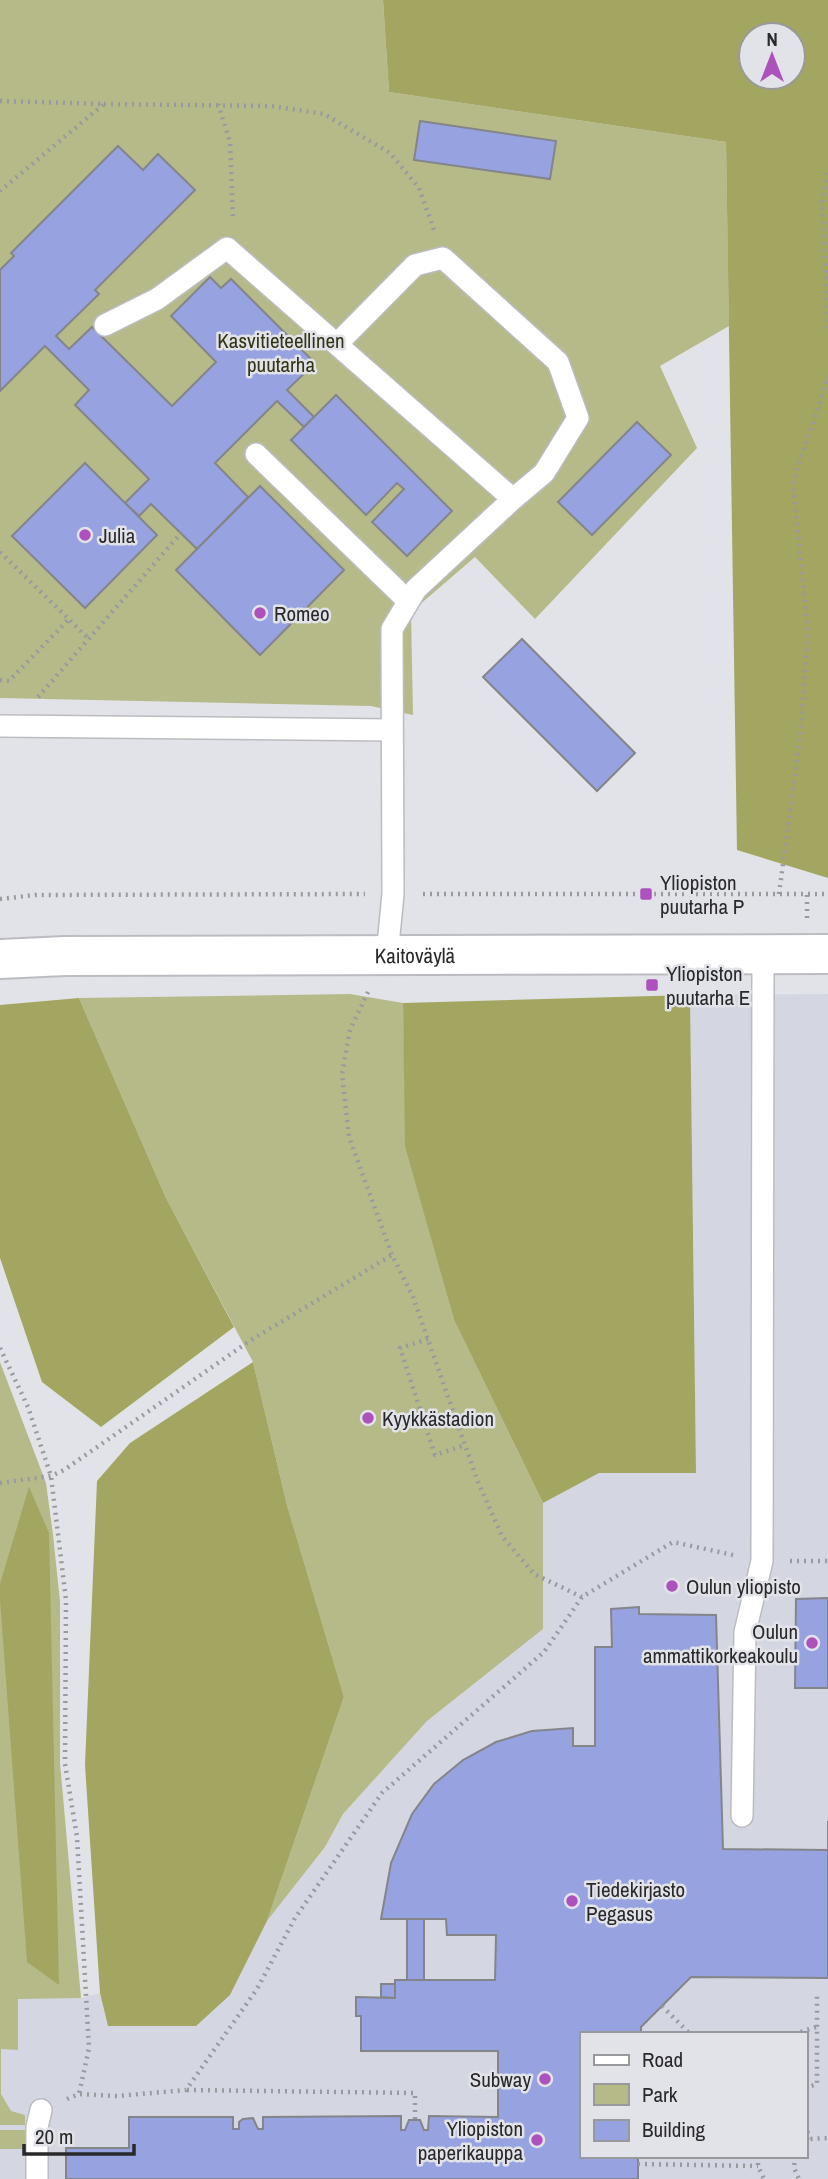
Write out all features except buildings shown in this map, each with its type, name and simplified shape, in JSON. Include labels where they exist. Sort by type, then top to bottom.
[{"type":"street","name":"Kaitoväylä","points":[[0,959],[65,956],[828,954]]},
{"type":"lane","points":[[105,325],[157,299],[228,248],[513,499]]},
{"type":"lane","points":[[337,344],[415,265],[443,258],[558,362],[578,418],[544,473],[416,589],[392,629],[393,894],[387,955]]},
{"type":"lane","points":[[256,454],[408,601]]},
{"type":"lane","points":[[8,726],[391,730]]},
{"type":"lane","points":[[742,1816],[745,1632],[762,1561],[762,954]]},
{"type":"lane","points":[[37,2179],[37,2127],[41,2110]]},
{"type":"path","points":[[0,101],[271,106],[324,114],[390,153],[419,188],[443,258]]},
{"type":"path","points":[[0,191],[104,104]]},
{"type":"path","points":[[218,104],[230,142],[233,223],[228,248]]},
{"type":"path","points":[[828,173],[822,200],[828,333]]},
{"type":"path","points":[[779,894],[800,737],[808,633],[793,483],[828,376]]},
{"type":"path","points":[[8,726],[89,639],[181,533]]},
{"type":"path","points":[[0,552],[89,639]]},
{"type":"path","points":[[0,680],[9,681],[69,619]]},
{"type":"path","points":[[387,955],[350,1030],[342,1074],[349,1137],[392,1255],[413,1297],[465,1445],[502,1536],[534,1574],[582,1597]]},
{"type":"path","points":[[0,1483],[51,1476],[251,1340],[392,1255]]},
{"type":"path","points":[[428,1339],[400,1348],[435,1455],[465,1445]]},
{"type":"path","points":[[0,1348],[28,1407],[51,1476],[66,1600],[65,1764],[77,1837],[89,2048],[79,2094]]},
{"type":"path","points":[[186,2090],[257,1989],[295,1919],[382,1793],[544,1652],[582,1597],[673,1542],[762,1561],[828,1561]]},
{"type":"path","points":[[807,2087],[817,2084],[817,1993]]},
{"type":"path","points":[[662,2006],[688,2032]]},
{"type":"path","points":[[800,2032],[816,2027]]},
{"type":"path","points":[[41,2110],[79,2094],[117,2096],[186,2090],[415,2093],[415,2120]]},
{"type":"path","points":[[808,2141],[828,2138]]},
{"type":"path","points":[[758,2158],[758,2166],[764,2179]]},
{"type":"path","points":[[795,2158],[799,2179]]},
{"type":"path","points":[[638,2164],[758,2166]]},
{"type":"shaded area","name":"Oulun yliopisto","points":[[828,994],[828,2179],[0,2179],[0,1998],[81,1998],[100,1993],[108,2026],[230,1995],[267,1921],[325,1847],[343,1814],[427,1721],[543,1629],[543,1503],[599,1473],[696,1472],[690,995]]},
{"type":"green space","name":"Kasvitieteellinen puutarha","points":[[0,0],[383,0],[389,92],[726,142],[729,326],[660,366],[697,448],[535,619],[475,557],[411,612],[413,715],[371,706],[0,698]]},
{"type":"green space","points":[[383,0],[828,0],[828,878],[737,850],[726,142],[389,92]]},
{"type":"green space","points":[[350,994],[403,1003],[406,1146],[454,1320],[543,1503],[543,1629],[427,1721],[343,1814],[325,1847],[267,1921],[344,1697],[287,1505],[253,1362],[166,1198],[79,998]]},
{"type":"green space","points":[[690,995],[696,1473],[599,1473],[543,1503],[454,1320],[405,1146],[403,1003]]},
{"type":"green space","points":[[79,998],[166,1198],[234,1327],[101,1427],[42,1382],[0,1258],[0,1005]]},
{"type":"green space","points":[[0,1362],[46,1483],[53,1535],[60,1601],[60,1763],[81,1998],[18,1999],[18,2050],[1,2049],[1,2094],[11,2111],[25,2115],[25,2125],[0,2125]]},
{"type":"green space","points":[[253,1362],[287,1505],[344,1697],[267,1921],[230,1995],[196,2026],[108,2026],[100,1993],[85,1765],[97,1481],[130,1443]]},
{"type":"green space","points":[[29,1487],[49,1533],[59,1985],[27,1962],[0,1600],[0,1584]]},
{"type":"green space","points":[[0,2130],[25,2130],[25,2149],[0,2149]]},
{"type":"place","name":"Julia","points":[[85,535]]},
{"type":"place","name":"Romeo","points":[[260,613]]},
{"type":"place","name":"Yliopiston puutarha P","points":[[646,894]]},
{"type":"place","name":"Yliopiston puutarha E","points":[[652,985]]},
{"type":"place","name":"Kyykkästadion","points":[[368,1418]]},
{"type":"place","name":"Oulun yliopisto","points":[[672,1586]]},
{"type":"place","name":"Oulun ammattikorkeakoulu","points":[[812,1643]]},
{"type":"place","name":"Tiedekirjasto Pegasus","points":[[572,1901]]},
{"type":"place","name":"Subway","points":[[545,2079]]},
{"type":"place","name":"Yliopiston paperikauppa","points":[[537,2140]]}]
